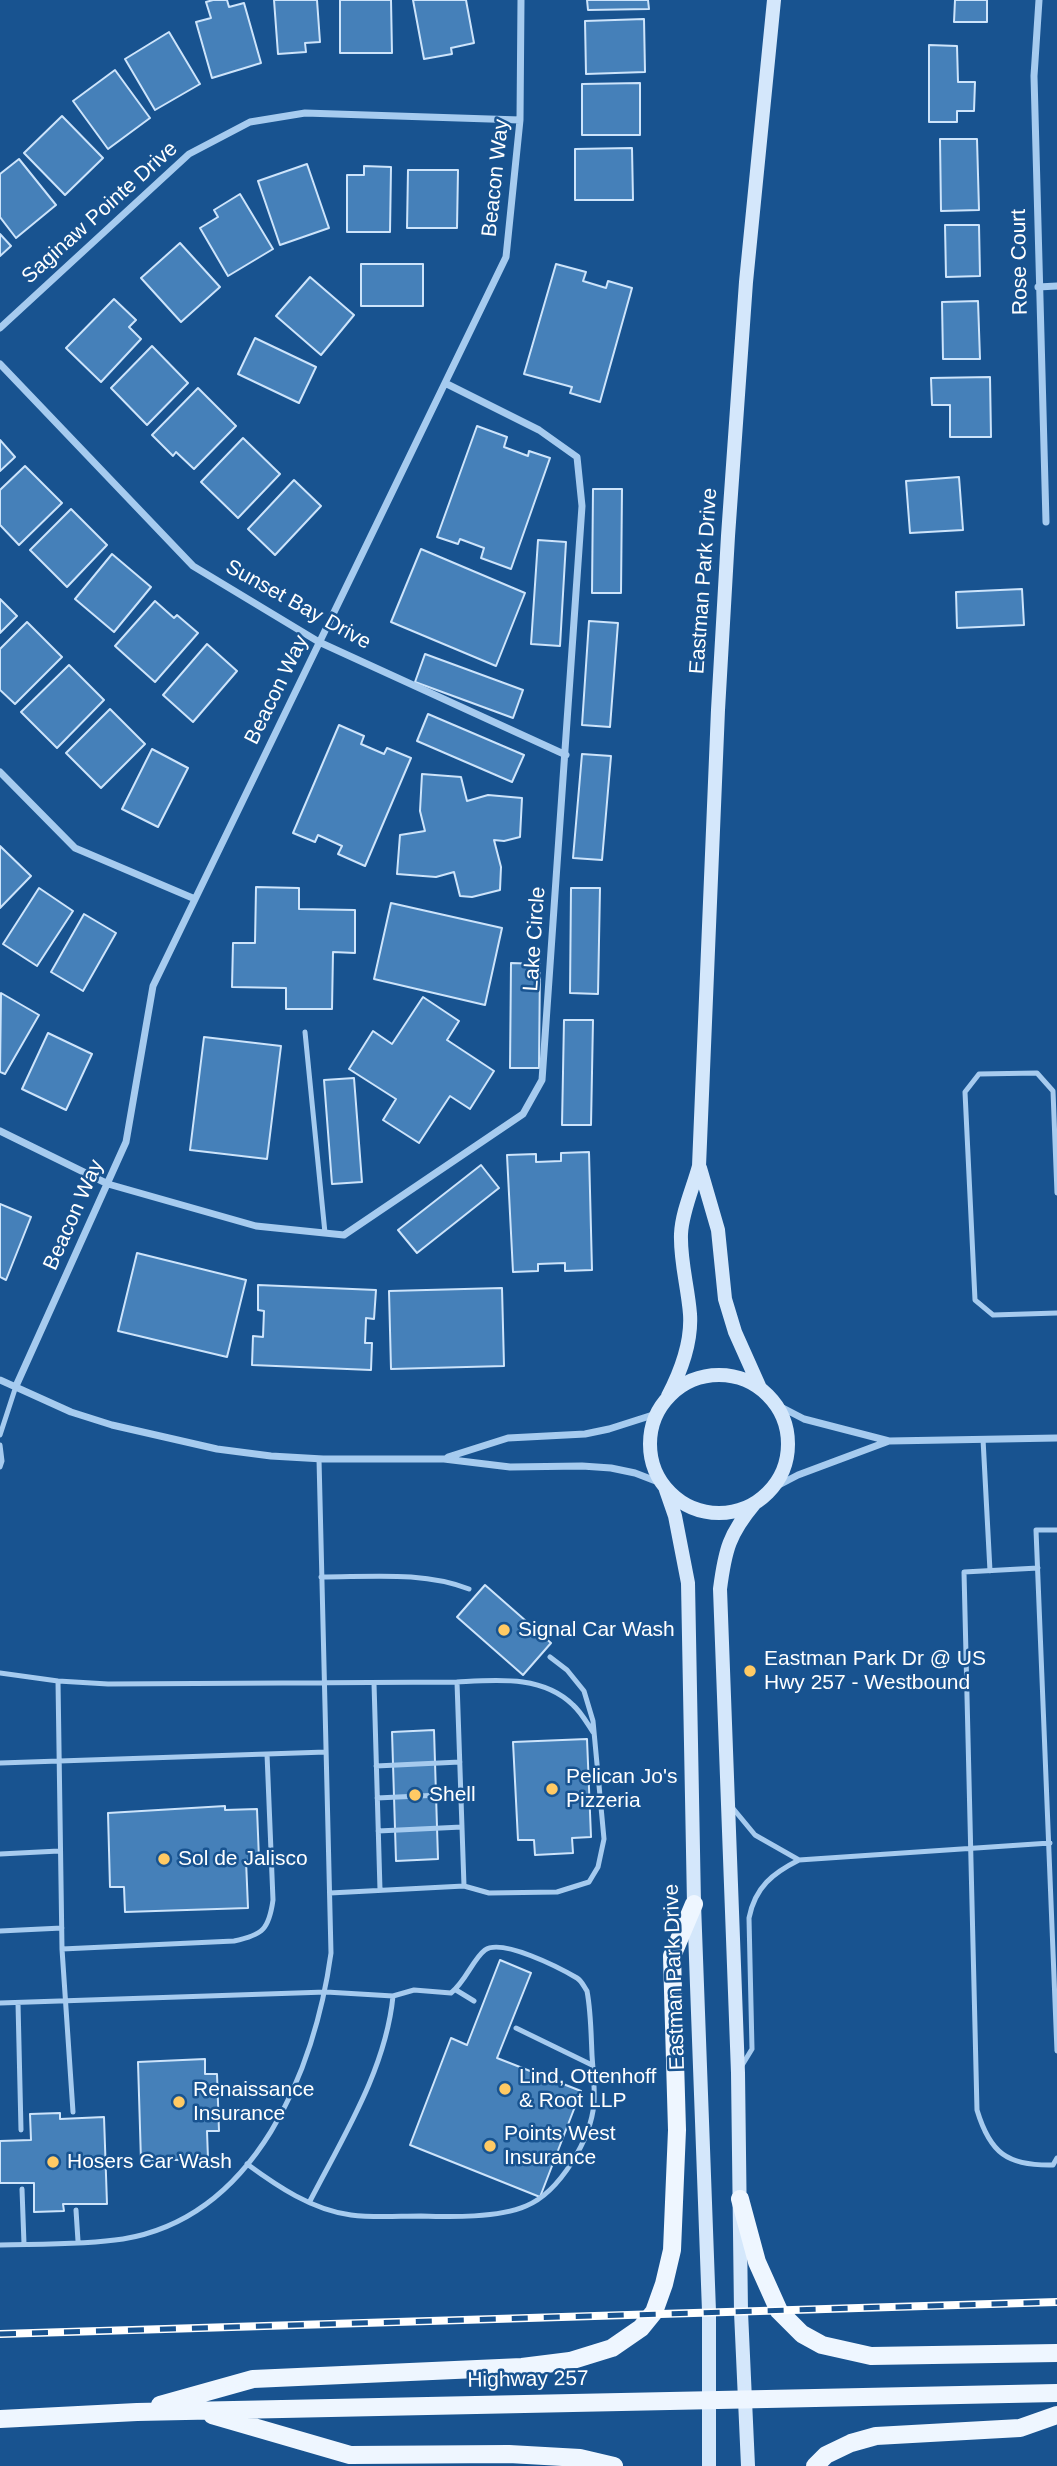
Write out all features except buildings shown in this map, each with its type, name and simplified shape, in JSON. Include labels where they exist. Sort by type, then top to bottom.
[{"type":"main road","points":[[137,2412],[253,2379],[522,2367],[570,2361],[612,2348],[641,2328],[654,2312],[672,2250],[677,2130],[672,1956],[694,1904]]},
{"type":"main road","points":[[740,2199],[757,2262],[779,2311],[802,2334],[822,2345],[871,2356],[1057,2353]]},
{"type":"main road","name":"Highway 257","points":[[0,2419],[195,2410],[1057,2393]]},
{"type":"main road","points":[[195,2410],[350,2455],[509,2454],[580,2458],[614,2466]]},
{"type":"main road","points":[[815,2466],[826,2455],[850,2443],[876,2437],[1020,2428],[1057,2415]]},
{"type":"street","name":"Beacon Way","points":[[16,1386],[126,1142],[153,986],[506,257],[520,120],[521,0]]},
{"type":"street","name":"Eastman Park Drive","points":[[668,1396],[681,1371],[691,1317],[682,1262],[681,1230],[699,1166],[727,536],[746,282],[774,0]]},
{"type":"street","name":"Rose Court","points":[[1039,0],[1034,76],[1045,522]]},
{"type":"street","name":"Saginaw Pointe Drive","points":[[0,328],[189,154],[250,122],[305,113],[520,120]]},
{"type":"street","points":[[1038,287],[1057,286]]},
{"type":"street","name":"Sunset Bay Drive","points":[[0,363],[193,566],[319,642],[566,755]]},
{"type":"street","name":"Lake Circle","points":[[0,1131],[108,1184],[256,1226],[344,1235],[523,1114],[542,1080],[582,506],[577,457],[539,430],[444,383]]},
{"type":"street","points":[[0,772],[75,848],[195,899]]},
{"type":"street","name":"Eastman Park Drive","points":[[699,1166],[718,1230],[725,1299],[735,1332],[760,1388]]},
{"type":"street","points":[[755,1503],[737,1511],[718,1514],[699,1511],[681,1503],[664,1486],[652,1461],[650,1437],[656,1414],[668,1396],[684,1384],[702,1377],[722,1374],[742,1378],[760,1388],[775,1404],[785,1423],[788,1446],[783,1468],[773,1488]]},
{"type":"street","points":[[0,1380],[71,1412],[167,1439],[271,1456],[319,1459],[444,1459],[510,1467],[611,1468],[664,1486]]},
{"type":"street","points":[[775,1404],[804,1419],[889,1441],[1057,1438]]},
{"type":"street","points":[[444,1459],[508,1438],[585,1434],[656,1414]]},
{"type":"street","points":[[748,2466],[741,2312],[738,2073],[720,1589],[724,1554],[737,1524],[755,1503],[773,1488],[798,1475],[889,1441]]},
{"type":"street","name":"Eastman Park Drive","points":[[664,1486],[676,1516],[688,1583],[694,1904],[709,2311],[709,2466]]},
{"type":"lane","points":[[305,1032],[325,1233]]},
{"type":"lane","points":[[1057,1193],[1053,1091],[1037,1073],[979,1074],[965,1091],[975,1300],[993,1315],[1057,1313]]},
{"type":"lane","points":[[0,1435],[16,1386]]},
{"type":"lane","points":[[983,1439],[990,1571]]},
{"type":"lane","points":[[0,1445],[0,1466]]},
{"type":"lane","points":[[0,2245],[123,2239],[182,2219],[232,2182],[278,2122],[296,2086],[313,2043],[326,1992],[331,1952],[319,1459]]},
{"type":"lane","points":[[1057,1530],[1036,1530],[1057,2051]]},
{"type":"lane","points":[[1038,1567],[964,1572],[977,2110],[984,2135],[1005,2157],[1029,2165],[1053,2165],[1057,2158]]},
{"type":"lane","points":[[321,1577],[433,1579],[452,1582],[469,1589]]},
{"type":"lane","points":[[330,1893],[464,1886],[489,1893],[557,1892],[589,1882],[598,1867],[604,1839],[594,1734],[584,1691],[551,1657]]},
{"type":"lane","points":[[0,1673],[108,1684],[523,1682],[549,1688],[574,1705],[594,1734]]},
{"type":"lane","points":[[58,1681],[62,1949],[74,2112]]},
{"type":"lane","points":[[457,1682],[464,1886]]},
{"type":"lane","points":[[374,1683],[380,1890]]},
{"type":"lane","points":[[0,1763],[326,1752]]},
{"type":"lane","points":[[62,1949],[234,1941],[250,1938],[261,1931],[270,1921],[273,1899],[267,1754]]},
{"type":"lane","points":[[376,1766],[460,1762]]},
{"type":"lane","points":[[377,1798],[461,1794]]},
{"type":"lane","points":[[728,1802],[755,1835],[799,1860]]},
{"type":"lane","points":[[378,1831],[462,1827]]},
{"type":"lane","points":[[738,2073],[752,2049],[749,1918],[752,1901],[776,1871],[799,1860],[1050,1843]]},
{"type":"lane","points":[[0,1854],[59,1851]]},
{"type":"lane","points":[[0,1931],[62,1928]]},
{"type":"lane","points":[[0,2003],[326,1992],[393,1996],[414,1990],[451,1993],[461,1985],[483,1951],[495,1946],[513,1948],[580,1980],[587,1991],[594,2103],[590,2125],[560,2179],[541,2199],[512,2211],[429,2216],[352,2215],[330,2210],[278,2187],[247,2164]]},
{"type":"lane","points":[[456,1990],[474,2001]]},
{"type":"lane","points":[[310,2202],[370,2081],[391,2017],[393,1996]]},
{"type":"lane","points":[[18,2003],[21,2130]]},
{"type":"lane","points":[[516,2028],[592,2065]]},
{"type":"lane","points":[[22,2189],[24,2244]]},
{"type":"lane","points":[[76,2210],[78,2241]]},
{"type":"railway","points":[[0,2334],[1057,2302]]},
{"type":"place","name":"Signal Car Wash","points":[[504,1630]]},
{"type":"place","name":"Eastman Park Dr @ US Hwy 257 - Westbound","points":[[750,1671]]},
{"type":"place","name":"Pelican Jo's Pizzeria","points":[[552,1789]]},
{"type":"place","name":"Shell","points":[[415,1795]]},
{"type":"place","name":"Sol de Jalisco","points":[[164,1859]]},
{"type":"place","name":"Lind, Ottenhoff & Root LLP","points":[[505,2089]]},
{"type":"place","name":"Renaissance Insurance","points":[[179,2102]]},
{"type":"place","name":"Points West Insurance","points":[[490,2146]]},
{"type":"place","name":"Hosers Car Wash","points":[[53,2162]]}]
